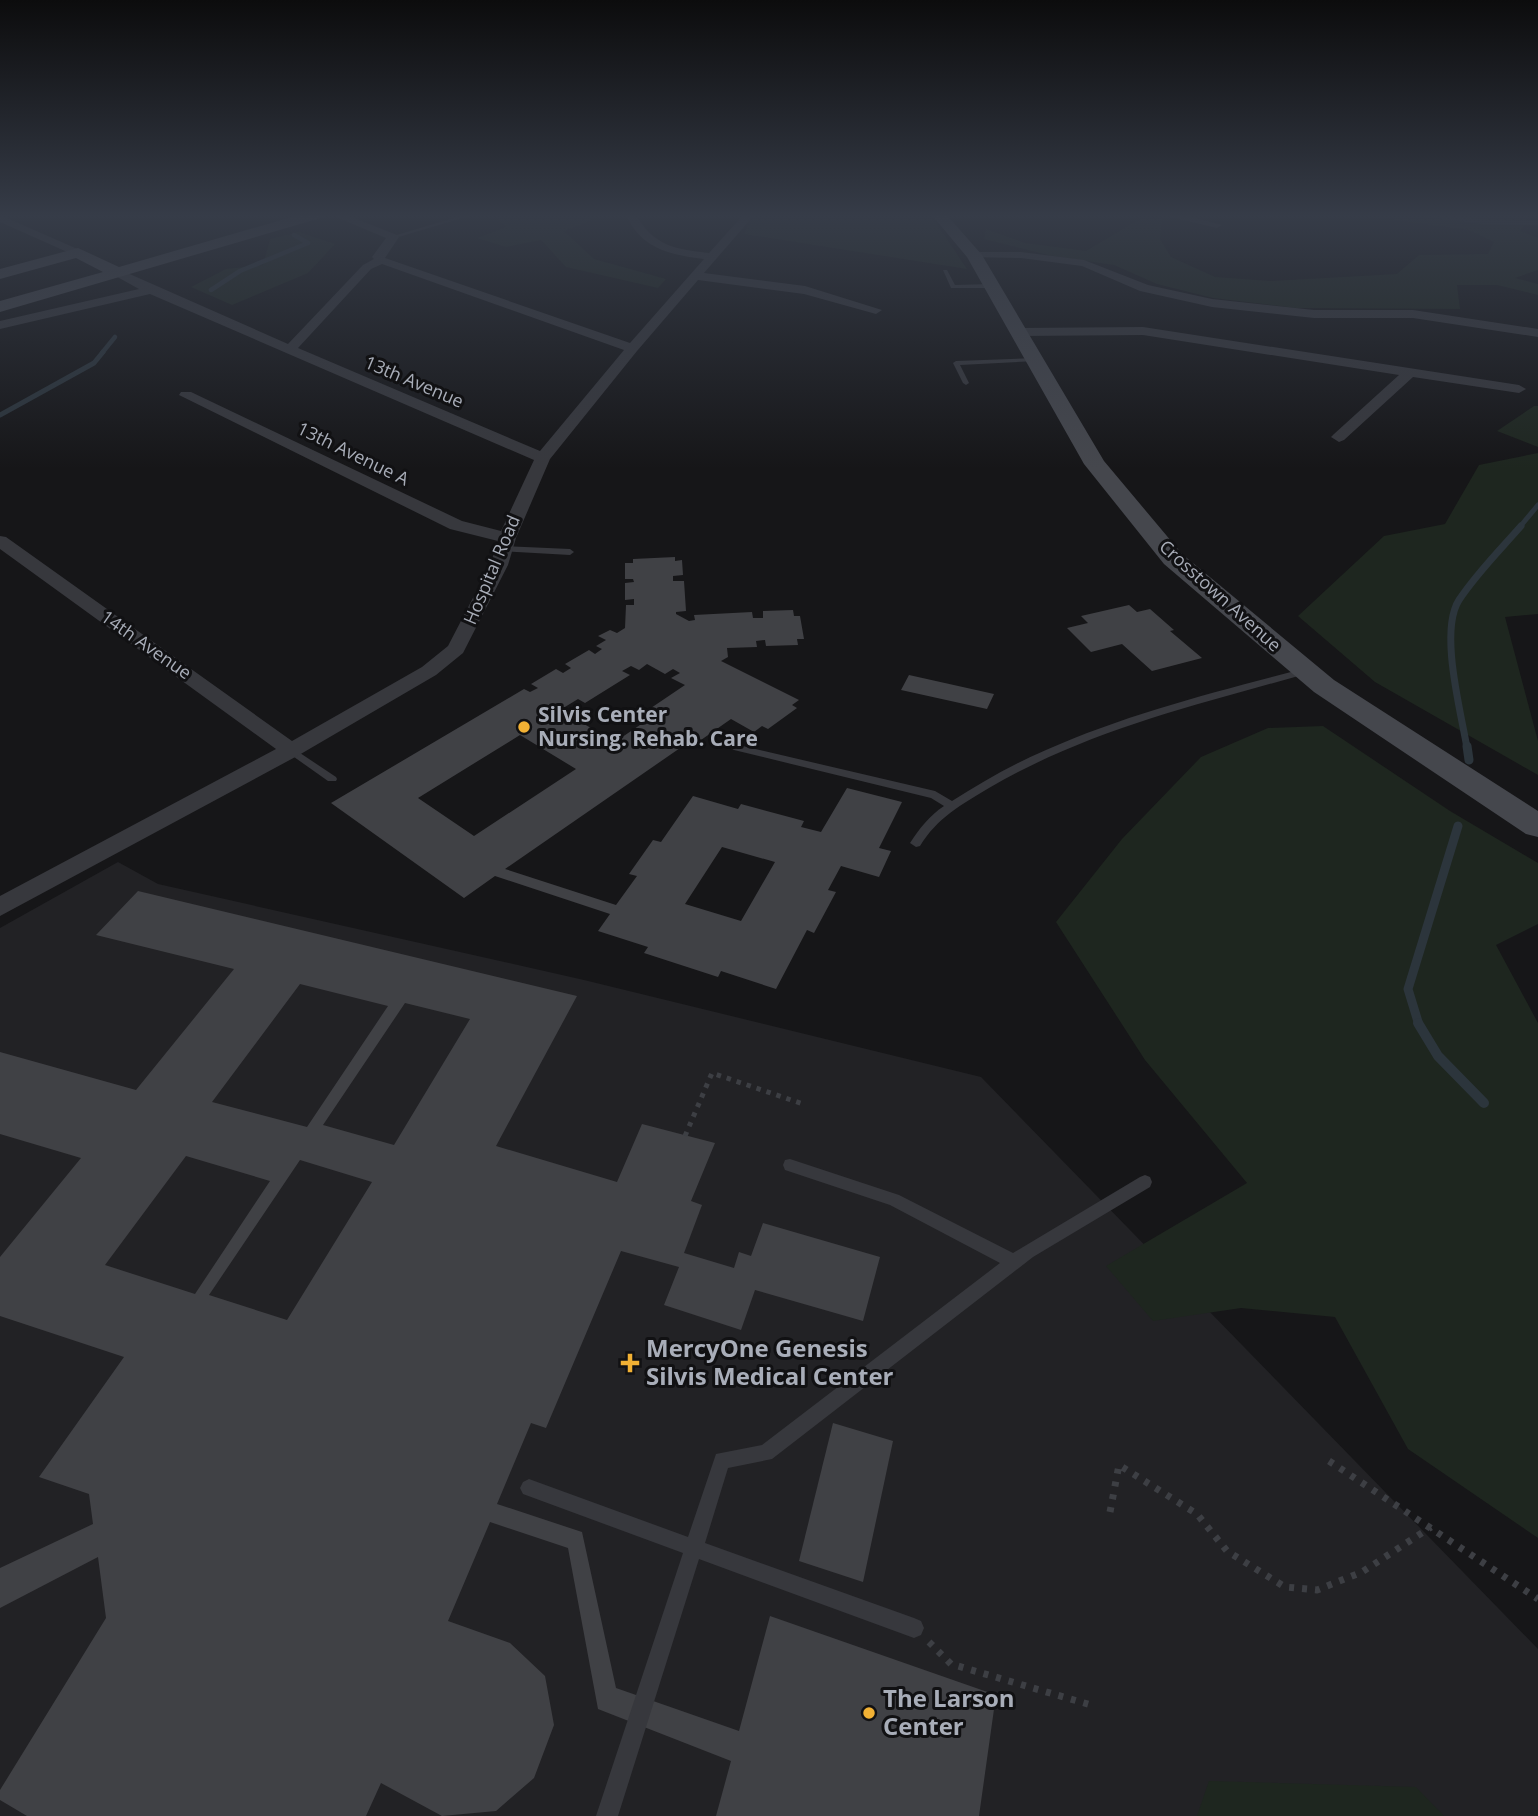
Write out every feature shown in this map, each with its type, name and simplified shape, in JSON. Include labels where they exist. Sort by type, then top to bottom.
[{"type":"street","points":[[0,307],[27,299]]},
{"type":"street","points":[[0,325],[114,299]]},
{"type":"street","name":"13th Avenue","points":[[172,299],[542,458]]},
{"type":"street","points":[[290,349],[337,299]]},
{"type":"street","points":[[492,299],[632,348]]},
{"type":"street","name":"Hospital Road","points":[[0,907],[292,750],[429,671],[456,649],[474,617],[542,458],[676,299]]},
{"type":"street","points":[[836,299],[876,310]]},
{"type":"street","name":"Crosstown Avenue","points":[[999,299],[1095,464],[1151,534],[1211,592],[1306,671],[1374,721],[1538,826]]},
{"type":"street","points":[[1191,299],[1314,314],[1413,314],[1538,333]]},
{"type":"street","points":[[1019,332],[1143,331],[1519,389]]},
{"type":"street","points":[[1339,437],[1410,372]]},
{"type":"street","name":"13th Avenue A","points":[[186,395],[456,525],[505,544]]},
{"type":"street","name":"14th Avenue","points":[[0,541],[292,750]]},
{"type":"lane","points":[[966,383],[956,363],[1035,360]]},
{"type":"lane","points":[[505,544],[570,552]]},
{"type":"lane","points":[[916,842],[928,822],[952,806],[998,778],[1086,735],[1306,671]]},
{"type":"lane","points":[[734,747],[935,795],[952,806]]},
{"type":"lane","points":[[292,750],[332,779]]},
{"type":"lane","points":[[790,1165],[894,1200],[1014,1262]]},
{"type":"lane","points":[[607,1816],[722,1460],[766,1453],[1014,1262],[1146,1182]]},
{"type":"lane","points":[[529,1488],[914,1628]]},
{"type":"path","points":[[685,1136],[712,1073],[803,1104]]},
{"type":"path","points":[[1329,1461],[1538,1599]]},
{"type":"path","points":[[1110,1512],[1119,1465],[1196,1514],[1227,1551],[1285,1587],[1317,1590],[1362,1572],[1431,1527]]},
{"type":"path","points":[[914,1628],[951,1664],[1091,1705]]},
{"type":"shaded area","points":[[218,299],[247,299],[232,305]]},
{"type":"shaded area","points":[[1219,299],[1459,299],[1460,309],[1296,308]]},
{"type":"shaded area","points":[[1538,406],[1538,447],[1497,431]]},
{"type":"shaded area","points":[[1538,453],[1538,614],[1505,617],[1538,741],[1538,775],[1375,682],[1298,616],[1384,536],[1445,524],[1479,465]]},
{"type":"shaded area","points":[[1323,726],[1450,811],[1538,863],[1538,924],[1496,945],[1538,1023],[1538,1538],[1408,1449],[1335,1317],[1241,1308],[1153,1321],[1106,1266],[1247,1183],[1145,1060],[1056,922],[1122,839],[1201,757],[1268,728]]},
{"type":"shaded area","name":"MercyOne Genesis Silvis Medical Center","points":[[118,862],[158,884],[584,980],[981,1077],[1538,1649],[1538,1816],[0,1816],[0,928]]},
{"type":"shaded area","points":[[1209,1781],[1416,1787],[1444,1816],[1197,1816]]},
{"type":"building","name":"Silvis Center Nursing. Rehab. Care","points":[[675,557],[675,561],[682,560],[683,575],[673,576],[673,581],[684,581],[686,611],[676,614],[689,621],[695,620],[694,615],[752,612],[753,618],[763,618],[763,611],[793,610],[794,616],[800,616],[804,639],[797,639],[798,645],[766,646],[765,640],[756,641],[757,647],[727,648],[728,657],[721,661],[799,700],[792,705],[797,708],[768,729],[762,726],[754,732],[731,719],[701,740],[696,737],[505,869],[616,905],[637,876],[629,874],[653,840],[661,842],[693,796],[738,809],[741,804],[804,821],[801,827],[821,832],[847,788],[902,802],[879,848],[891,851],[879,877],[841,866],[828,890],[836,892],[814,933],[807,930],[776,989],[721,971],[718,977],[644,953],[648,947],[598,931],[610,914],[495,876],[464,898],[331,803],[524,689],[530,692],[538,688],[531,684],[556,669],[563,673],[571,668],[565,664],[589,650],[595,654],[602,649],[596,646],[606,640],[598,636],[610,630],[617,633],[625,628],[626,605],[634,605],[634,599],[625,600],[625,583],[634,582],[633,579],[625,579],[625,563],[633,563],[633,559]],"holes":[[[647,664],[665,674],[673,669],[680,673],[671,678],[685,685],[648,710],[656,714],[615,742],[560,710],[578,699],[585,703],[630,675],[622,671],[631,666],[639,670]],[[520,735],[576,769],[474,836],[418,798]],[[722,847],[775,862],[741,921],[685,904]]]},
{"type":"building","points":[[1129,605],[1137,612],[1150,609],[1174,630],[1170,631],[1202,658],[1152,671],[1122,644],[1091,652],[1067,628],[1088,623],[1081,616]]},
{"type":"building","points":[[909,675],[994,694],[987,709],[901,690]]},
{"type":"building","points":[[138,891],[577,996],[496,1146],[617,1182],[642,1124],[715,1143],[691,1201],[702,1205],[684,1253],[734,1268],[739,1252],[751,1256],[763,1223],[880,1257],[863,1321],[755,1290],[741,1330],[664,1305],[679,1267],[621,1251],[546,1428],[531,1423],[497,1504],[582,1532],[616,1688],[739,1731],[770,1616],[996,1695],[979,1816],[716,1816],[731,1761],[598,1709],[568,1548],[490,1522],[448,1621],[510,1643],[545,1676],[554,1725],[534,1778],[496,1811],[442,1816],[381,1783],[366,1816],[27,1816],[0,1800],[0,1790],[106,1618],[98,1557],[0,1608],[0,1568],[93,1524],[89,1494],[39,1477],[124,1357],[0,1316],[0,1257],[81,1158],[0,1134],[0,1052],[136,1090],[234,969],[96,935]],"holes":[[[300,984],[388,1006],[307,1127],[212,1102]],[[405,1003],[470,1019],[394,1145],[323,1125]],[[186,1156],[270,1181],[195,1294],[105,1265]],[[300,1160],[372,1182],[287,1320],[209,1295]]]},
{"type":"building","points":[[833,1423],[893,1441],[863,1582],[799,1561]]},
{"type":"waterway","points":[[102,353],[115,337]]},
{"type":"waterway","points":[[0,415],[94,363],[103,352]]},
{"type":"waterway","points":[[1519,528],[1538,505]]},
{"type":"waterway","points":[[1467,748],[1453,672],[1453,614],[1459,600],[1473,581],[1521,526]]},
{"type":"waterway","points":[[1467,746],[1469,760]]},
{"type":"waterway","points":[[1419,1024],[1408,989],[1458,826]]},
{"type":"waterway","points":[[1419,1024],[1438,1056],[1484,1103]]},
{"type":"place","name":"Silvis Center Nursing. Rehab. Care","points":[[524,727]]},
{"type":"place","name":"MercyOne Genesis Silvis Medical Center","points":[[630,1363]]},
{"type":"place","name":"The Larson Center","points":[[869,1713]]}]
